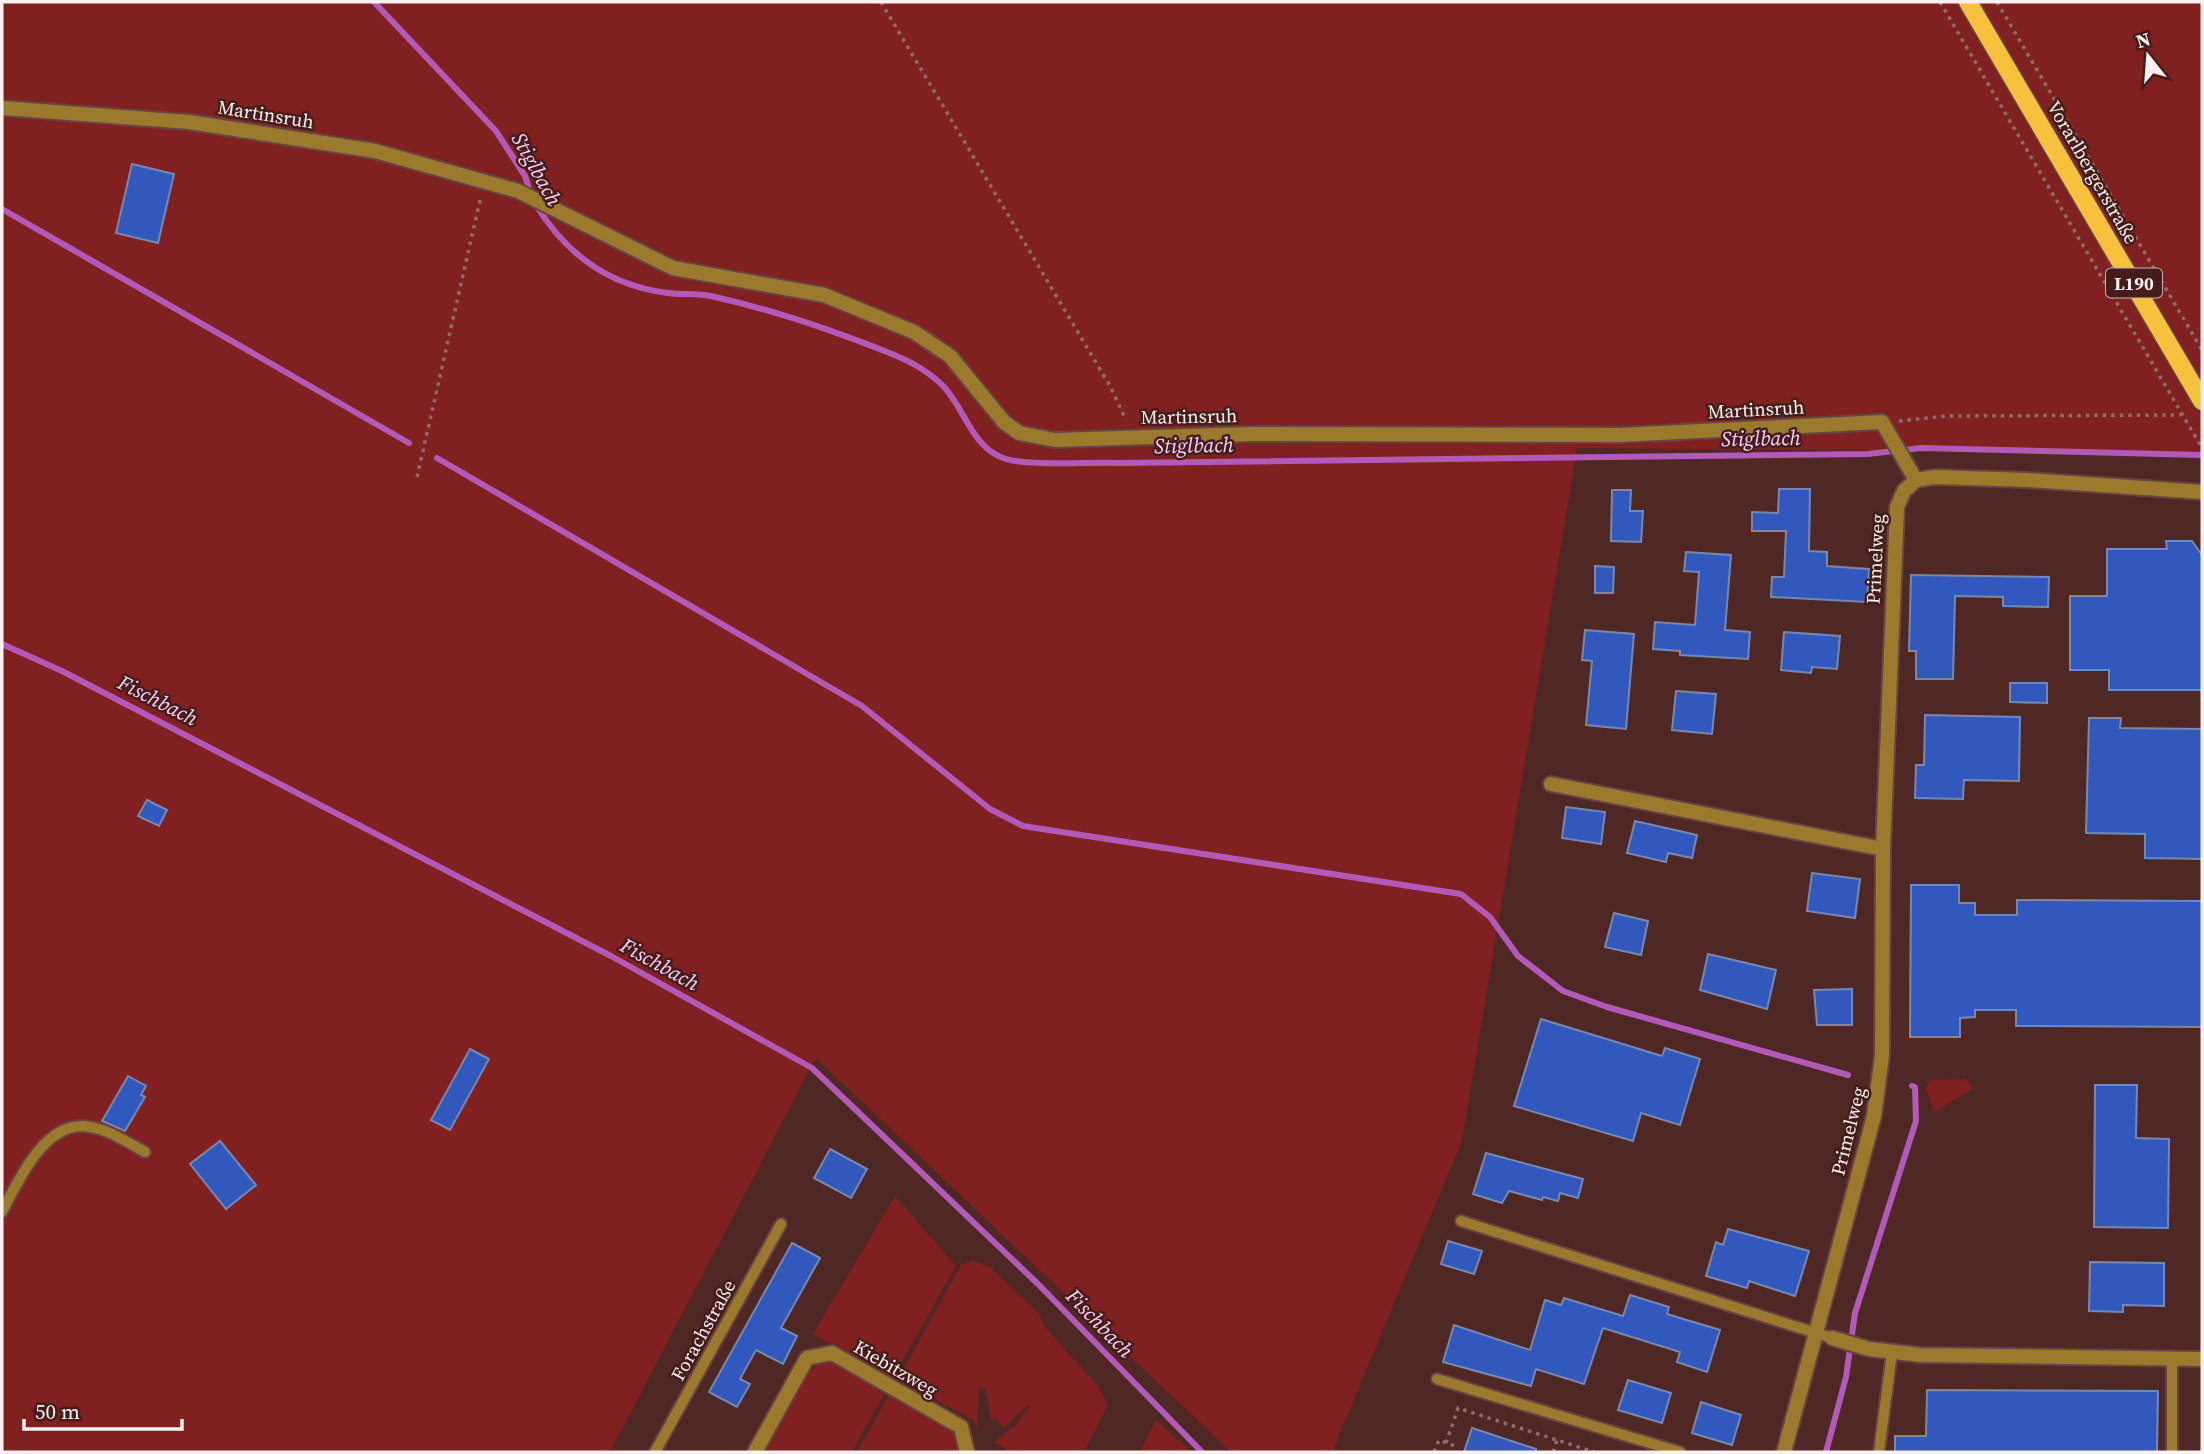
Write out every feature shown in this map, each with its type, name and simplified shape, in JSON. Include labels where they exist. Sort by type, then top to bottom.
[{"type":"main road","name":"Vorarlbergerstraße","points":[[1968,2],[2202,401]]},
{"type":"street","name":"Martinsruh","points":[[2,108],[189,122],[375,151],[518,191],[550,204],[673,268],[824,295],[914,332],[950,356],[1003,422],[1019,433],[1055,440],[1135,437],[1620,435],[1886,428]]},
{"type":"street","points":[[1886,428],[1916,480],[1935,477],[2028,480],[2202,492]]},
{"type":"street","name":"Primelweg","points":[[1784,1452],[1874,1116],[1881,1077],[1883,849],[1897,507],[1904,491],[1916,480]]},
{"type":"street","points":[[1551,784],[1883,849]]},
{"type":"street","points":[[1832,1338],[1869,1349],[1921,1355],[2202,1359]]},
{"type":"street","name":"Kiebitzweg","points":[[755,1452],[807,1358],[832,1353],[961,1427],[967,1440],[967,1452]]},
{"type":"lane","points":[[2,1212],[42,1146],[62,1131],[88,1126],[111,1133],[145,1152]]},
{"type":"lane","points":[[1461,1221],[1832,1338]]},
{"type":"lane","name":"Forachstraße","points":[[655,1452],[781,1224]]},
{"type":"lane","points":[[1879,1452],[1892,1352]]},
{"type":"lane","points":[[2172,1358],[2172,1452]]},
{"type":"lane","points":[[1437,1380],[1680,1452]]},
{"type":"path","points":[[881,2],[1110,386],[1135,437]]},
{"type":"path","points":[[1940,2],[2202,448]]},
{"type":"path","points":[[1997,2],[2202,350]]},
{"type":"path","points":[[417,477],[485,181]]},
{"type":"path","points":[[1886,428],[1947,416],[2181,415]]},
{"type":"path","points":[[1446,1443],[1458,1408],[1594,1452]]},
{"type":"path","points":[[1434,1452],[1438,1440],[1455,1446]]},
{"type":"path","points":[[1553,1452],[1557,1440]]},
{"type":"shaded area","points":[[2,2],[2202,2],[2202,456],[2179,453],[1577,448],[1462,1141],[1332,1452],[1231,1452],[816,1058],[610,1452],[2,1452]]},
{"type":"shaded area","points":[[1966,1079],[1974,1088],[1934,1112],[1926,1089],[1929,1080]]},
{"type":"shaded area","points":[[895,1196],[956,1266],[891,1381],[813,1334]]},
{"type":"shaded area","points":[[974,1261],[990,1267],[1039,1314],[1045,1327],[1097,1385],[1108,1405],[1084,1452],[1011,1452],[994,1442],[1015,1426],[1030,1407],[1028,1404],[1005,1427],[1002,1426],[996,1418],[991,1421],[986,1389],[979,1387],[977,1429],[973,1420],[901,1380],[900,1375],[961,1265]]},
{"type":"shaded area","points":[[823,1362],[833,1362],[886,1391],[852,1452],[763,1452],[805,1373]]},
{"type":"shaded area","points":[[889,1394],[953,1429],[960,1452],[857,1452]]},
{"type":"shaded area","points":[[1156,1420],[1191,1452],[1140,1452]]},
{"type":"building","points":[[132,164],[174,174],[158,243],[116,233]]},
{"type":"building","points":[[1779,489],[1810,489],[1809,551],[1827,552],[1827,566],[1869,569],[1867,602],[1771,597],[1772,577],[1784,577],[1786,531],[1752,531],[1752,512],[1778,513]]},
{"type":"building","points":[[1612,490],[1631,490],[1630,511],[1643,511],[1641,542],[1611,541]]},
{"type":"building","points":[[2166,541],[2192,541],[2202,555],[2202,690],[2109,690],[2109,670],[2070,670],[2070,596],[2107,596],[2107,549],[2167,549]]},
{"type":"building","points":[[1686,552],[1731,555],[1725,630],[1750,632],[1748,659],[1680,655],[1680,651],[1653,649],[1655,622],[1695,625],[1699,572],[1684,571]]},
{"type":"building","points":[[1595,566],[1614,567],[1613,593],[1595,593]]},
{"type":"building","points":[[1911,575],[2049,577],[2048,607],[2003,606],[2003,597],[1955,596],[1953,679],[1916,679],[1916,651],[1909,651]]},
{"type":"building","points":[[1585,630],[1634,634],[1626,729],[1586,725],[1592,661],[1582,660]]},
{"type":"building","points":[[1784,632],[1840,636],[1837,669],[1812,667],[1811,673],[1781,670]]},
{"type":"building","points":[[2010,683],[2047,683],[2047,703],[2010,702]]},
{"type":"building","points":[[1676,691],[1716,694],[1712,734],[1672,730]]},
{"type":"building","points":[[1925,715],[2020,717],[2019,781],[1964,780],[1963,799],[1915,798],[1916,765],[1924,765]]},
{"type":"building","points":[[2089,718],[2121,718],[2120,728],[2202,729],[2202,859],[2145,858],[2145,834],[2086,833]]},
{"type":"building","points":[[147,800],[167,810],[159,826],[138,816]]},
{"type":"building","points":[[1566,807],[1605,812],[1601,844],[1562,838]]},
{"type":"building","points":[[1635,821],[1697,835],[1692,858],[1668,853],[1666,862],[1627,853]]},
{"type":"building","points":[[1812,873],[1860,879],[1855,918],[1807,911]]},
{"type":"building","points":[[1911,885],[1959,885],[1959,903],[1975,903],[1975,915],[2017,915],[2017,900],[2202,901],[2202,1027],[2016,1026],[2016,1010],[1975,1010],[1975,1017],[1960,1018],[1960,1037],[1910,1037]]},
{"type":"building","points":[[1614,913],[1648,921],[1641,955],[1605,947]]},
{"type":"building","points":[[1708,954],[1776,970],[1767,1009],[1700,990]]},
{"type":"building","points":[[1852,989],[1852,1025],[1817,1025],[1814,990]]},
{"type":"building","points":[[1541,1019],[1662,1056],[1665,1048],[1700,1059],[1680,1125],[1641,1113],[1633,1141],[1514,1106]]},
{"type":"building","points":[[470,1049],[489,1059],[450,1130],[431,1120]]},
{"type":"building","points":[[128,1076],[146,1086],[141,1095],[145,1097],[125,1131],[102,1121]]},
{"type":"building","points":[[2095,1085],[2137,1085],[2136,1138],[2169,1139],[2168,1228],[2094,1227]]},
{"type":"building","points":[[220,1141],[256,1185],[226,1209],[190,1164]]},
{"type":"building","points":[[830,1149],[867,1169],[851,1198],[814,1178]]},
{"type":"building","points":[[1486,1153],[1583,1179],[1578,1198],[1560,1193],[1558,1201],[1543,1197],[1542,1200],[1509,1191],[1502,1203],[1473,1194]]},
{"type":"building","points":[[1728,1229],[1809,1251],[1795,1296],[1749,1281],[1747,1288],[1706,1276],[1716,1242],[1723,1245]]},
{"type":"building","points":[[1448,1241],[1482,1251],[1474,1274],[1441,1264]]},
{"type":"building","points":[[792,1243],[820,1258],[781,1328],[797,1336],[783,1364],[756,1350],[740,1379],[750,1384],[737,1407],[709,1392]]},
{"type":"building","points":[[2090,1262],[2164,1263],[2164,1306],[2123,1305],[2123,1312],[2089,1311]]},
{"type":"building","points":[[1630,1295],[1669,1307],[1667,1314],[1720,1330],[1707,1372],[1677,1362],[1680,1352],[1603,1328],[1584,1384],[1536,1369],[1531,1386],[1443,1362],[1454,1325],[1530,1350],[1545,1300],[1561,1305],[1564,1298],[1623,1316]]},
{"type":"building","points":[[1628,1380],[1671,1393],[1662,1423],[1618,1410]]},
{"type":"building","points":[[1927,1390],[2158,1391],[2157,1452],[1895,1452],[1895,1436],[1926,1436]]},
{"type":"building","points":[[1701,1402],[1741,1415],[1732,1445],[1692,1433]]},
{"type":"building","points":[[1472,1428],[1536,1449],[1535,1452],[1464,1452]]},
{"type":"waterway","name":"Stiglbach","points":[[374,2],[496,131],[525,176],[531,195]]},
{"type":"waterway","name":"Stiglbach","points":[[536,205],[548,223],[576,253],[592,265],[627,283],[668,293],[709,296],[759,308],[805,322],[914,364],[945,388],[986,447],[995,454],[1016,461],[1117,463],[1868,454],[1921,448],[2202,455]]},
{"type":"waterway","points":[[2,209],[409,443]]},
{"type":"waterway","points":[[437,458],[862,706],[990,809],[1023,826],[1461,894],[1490,917],[1518,956],[1563,991],[1607,1007],[1848,1075]]},
{"type":"waterway","name":"Fischbach","points":[[2,644],[62,671],[611,956],[812,1068],[1038,1284],[1202,1452]]},
{"type":"waterway","points":[[1826,1452],[1846,1377],[1855,1313],[1916,1121],[1915,1087],[1912,1086]]}]
